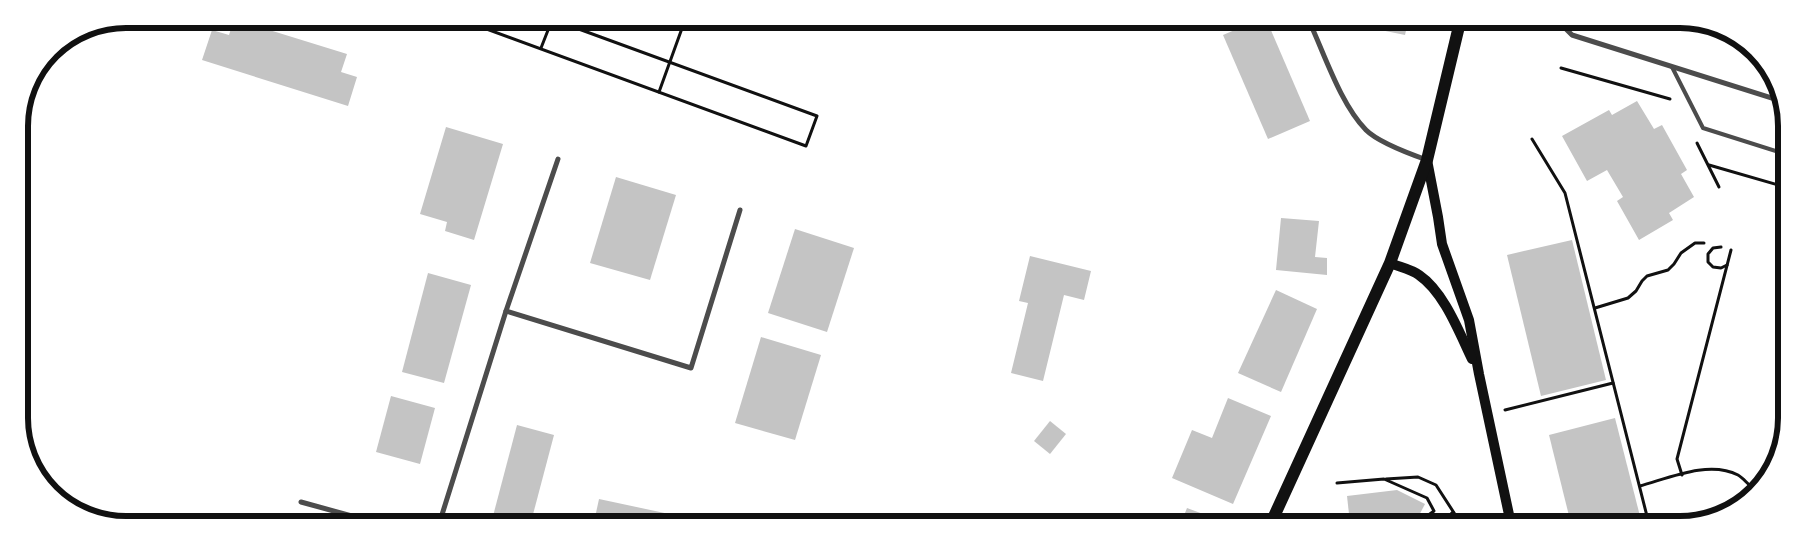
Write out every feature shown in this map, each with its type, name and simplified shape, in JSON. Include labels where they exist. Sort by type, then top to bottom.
[{"type":"main road","points":[[1275,515],[1390,263],[1427,160],[1459,28]]},
{"type":"main road","points":[[1427,160],[1442,244],[1469,320],[1509,515]]},
{"type":"main road","points":[[1390,263],[1419,275],[1440,297],[1456,324],[1479,374]]},
{"type":"street","points":[[1312,28],[1347,104],[1367,131],[1397,149],[1427,160]]},
{"type":"street","points":[[1565,28],[1572,36],[1671,65],[1775,99]]},
{"type":"street","points":[[442,516],[506,311],[558,159]]},
{"type":"street","points":[[506,311],[691,368],[740,210]]},
{"type":"street","points":[[302,502],[352,516]]},
{"type":"lane","points":[[1671,65],[1703,128],[1778,152]]},
{"type":"path","points":[[485,28],[806,146],[817,116],[575,28]]},
{"type":"path","points":[[541,48],[550,28]]},
{"type":"path","points":[[658,92],[682,28]]},
{"type":"path","points":[[1561,68],[1676,101]]},
{"type":"path","points":[[1532,139],[1565,194],[1648,515]]},
{"type":"path","points":[[1696,141],[1719,188]]},
{"type":"path","points":[[1708,165],[1778,185]]},
{"type":"path","points":[[1595,308],[1628,298],[1647,276],[1668,270],[1681,252],[1695,243],[1704,243]]},
{"type":"path","points":[[1721,247],[1713,248],[1708,254],[1708,262],[1713,267],[1721,268],[1727,265]]},
{"type":"path","points":[[1682,475],[1677,459],[1731,250]]},
{"type":"path","points":[[1487,414],[1613,383]]},
{"type":"path","points":[[1640,486],[1702,470],[1719,469],[1739,476],[1750,486]]},
{"type":"path","points":[[1337,483],[1418,477],[1436,485],[1455,515]]},
{"type":"path","points":[[1384,479],[1427,498],[1434,512],[1429,515]]},
{"type":"path","points":[[1450,515],[1453,512]]},
{"type":"building","points":[[231,28],[263,28],[347,54],[341,72],[357,77],[348,106],[202,60],[212,30],[229,35]]},
{"type":"building","points":[[1240,28],[1270,28],[1310,121],[1268,139],[1223,35]]},
{"type":"building","points":[[1371,28],[1407,28],[1405,35]]},
{"type":"building","points":[[1637,101],[1654,129],[1662,125],[1687,170],[1681,174],[1694,197],[1669,213],[1673,220],[1639,240],[1617,201],[1623,197],[1607,170],[1587,181],[1562,136],[1609,110],[1612,115]]},
{"type":"building","points":[[446,127],[503,144],[474,240],[445,231],[447,222],[420,214]]},
{"type":"building","points":[[616,177],[676,195],[650,280],[590,263]]},
{"type":"building","points":[[1281,218],[1319,221],[1315,257],[1327,258],[1327,275],[1276,270]]},
{"type":"building","points":[[795,229],[854,248],[827,332],[768,313]]},
{"type":"building","points":[[1572,240],[1606,380],[1541,396],[1507,255]]},
{"type":"building","points":[[1030,256],[1091,271],[1084,300],[1064,295],[1043,381],[1011,373],[1028,303],[1019,301]]},
{"type":"building","points":[[428,273],[471,285],[444,383],[402,372]]},
{"type":"building","points":[[1276,290],[1317,309],[1281,392],[1238,373]]},
{"type":"building","points":[[761,337],[821,355],[795,440],[735,423]]},
{"type":"building","points":[[391,396],[435,408],[420,464],[376,452]]},
{"type":"building","points":[[1228,398],[1271,416],[1233,504],[1172,478],[1192,430],[1212,438]]},
{"type":"building","points":[[1615,418],[1640,515],[1569,515],[1549,435]]},
{"type":"building","points":[[1050,421],[1066,434],[1050,454],[1034,441]]},
{"type":"building","points":[[517,425],[554,435],[533,516],[493,516]]},
{"type":"building","points":[[1397,490],[1425,504],[1419,515],[1349,515],[1347,496]]},
{"type":"building","points":[[599,499],[677,516],[595,516]]},
{"type":"building","points":[[1187,508],[1207,515],[1184,515]]}]
